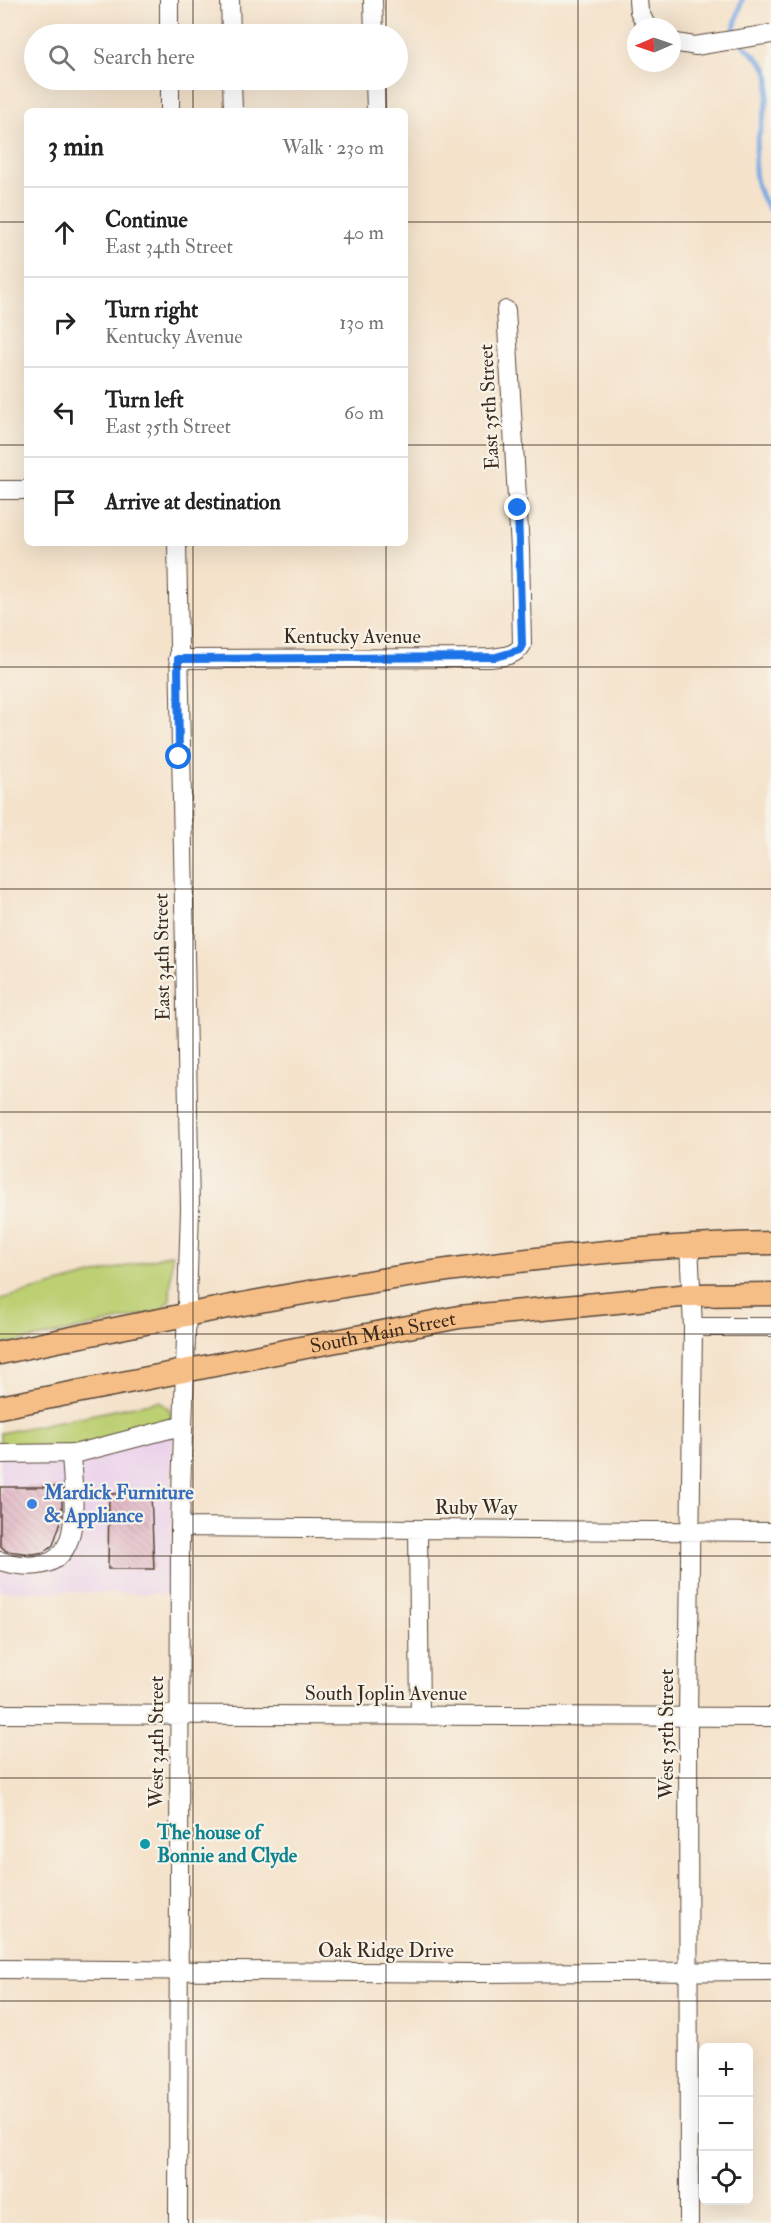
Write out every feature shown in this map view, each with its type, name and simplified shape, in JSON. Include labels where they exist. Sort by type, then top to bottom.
[{"type":"main road","points":[[0,1353],[185,1314],[435,1270],[689,1245],[771,1243]]},
{"type":"main road","name":"South Main Street","points":[[0,1407],[459,1317],[691,1295],[771,1294]]},
{"type":"street","points":[[169,0],[169,24]]},
{"type":"street","points":[[230,0],[231,24]]},
{"type":"street","points":[[373,0],[374,24]]},
{"type":"street","points":[[638,0],[642,18]]},
{"type":"street","points":[[681,44],[695,46],[771,34]]},
{"type":"street","points":[[170,90],[170,108]]},
{"type":"street","points":[[232,90],[233,108]]},
{"type":"street","points":[[375,90],[376,108]]},
{"type":"street","name":"East 35th Street","points":[[506,310],[519,539],[522,645]]},
{"type":"street","points":[[0,490],[24,490]]},
{"type":"street","name":"East 34th Street","points":[[177,546],[190,1209],[184,1370]]},
{"type":"street","name":"Kentucky Avenue","points":[[178,659],[496,657],[516,652],[522,645]]},
{"type":"street","name":"West 35th Street","points":[[689,1245],[693,1327],[688,1716],[689,2223]]},
{"type":"street","points":[[693,1327],[771,1327]]},
{"type":"street","name":"West 34th Street","points":[[178,2223],[180,1527],[184,1370]]},
{"type":"street","points":[[0,1454],[71,1453],[181,1426]]},
{"type":"street","points":[[0,1561],[28,1566],[44,1565],[58,1560],[72,1537],[74,1518],[71,1453]]},
{"type":"street","name":"Ruby Way","points":[[180,1527],[771,1532]]},
{"type":"street","points":[[418,1529],[420,1716]]},
{"type":"street","name":"South Joplin Avenue","points":[[0,1713],[771,1717]]},
{"type":"street","name":"Oak Ridge Drive","points":[[0,1970],[473,1973],[771,1971]]},
{"type":"shaded area","points":[[173,1421],[171,1594],[0,1591],[0,1449]]},
{"type":"green space","points":[[172,1254],[170,1299],[162,1311],[0,1346],[0,1299]]},
{"type":"green space","points":[[159,1401],[169,1409],[173,1421],[73,1448],[0,1449],[0,1433]]},
{"type":"building","name":"Mardick Furniture & Appliance","points":[[0,1487],[62,1487],[62,1518],[53,1545],[44,1552],[33,1554],[6,1551],[0,1545]]},
{"type":"building","points":[[151,1492],[154,1569],[108,1569],[109,1494]]},
{"type":"waterway","points":[[738,35],[734,28],[742,0]]},
{"type":"waterway","points":[[742,43],[763,63],[768,75],[768,98],[756,149],[755,174],[763,199],[771,212]]},
{"type":"place","name":"Mardick Furniture & Appliance","points":[[32,1504]]},
{"type":"place","name":"The house of Bonnie and Clyde","points":[[145,1844]]},
{"type":"route","points":[[179,757],[178,659],[496,657],[510,655],[520,650],[522,645],[518,508]]}]
